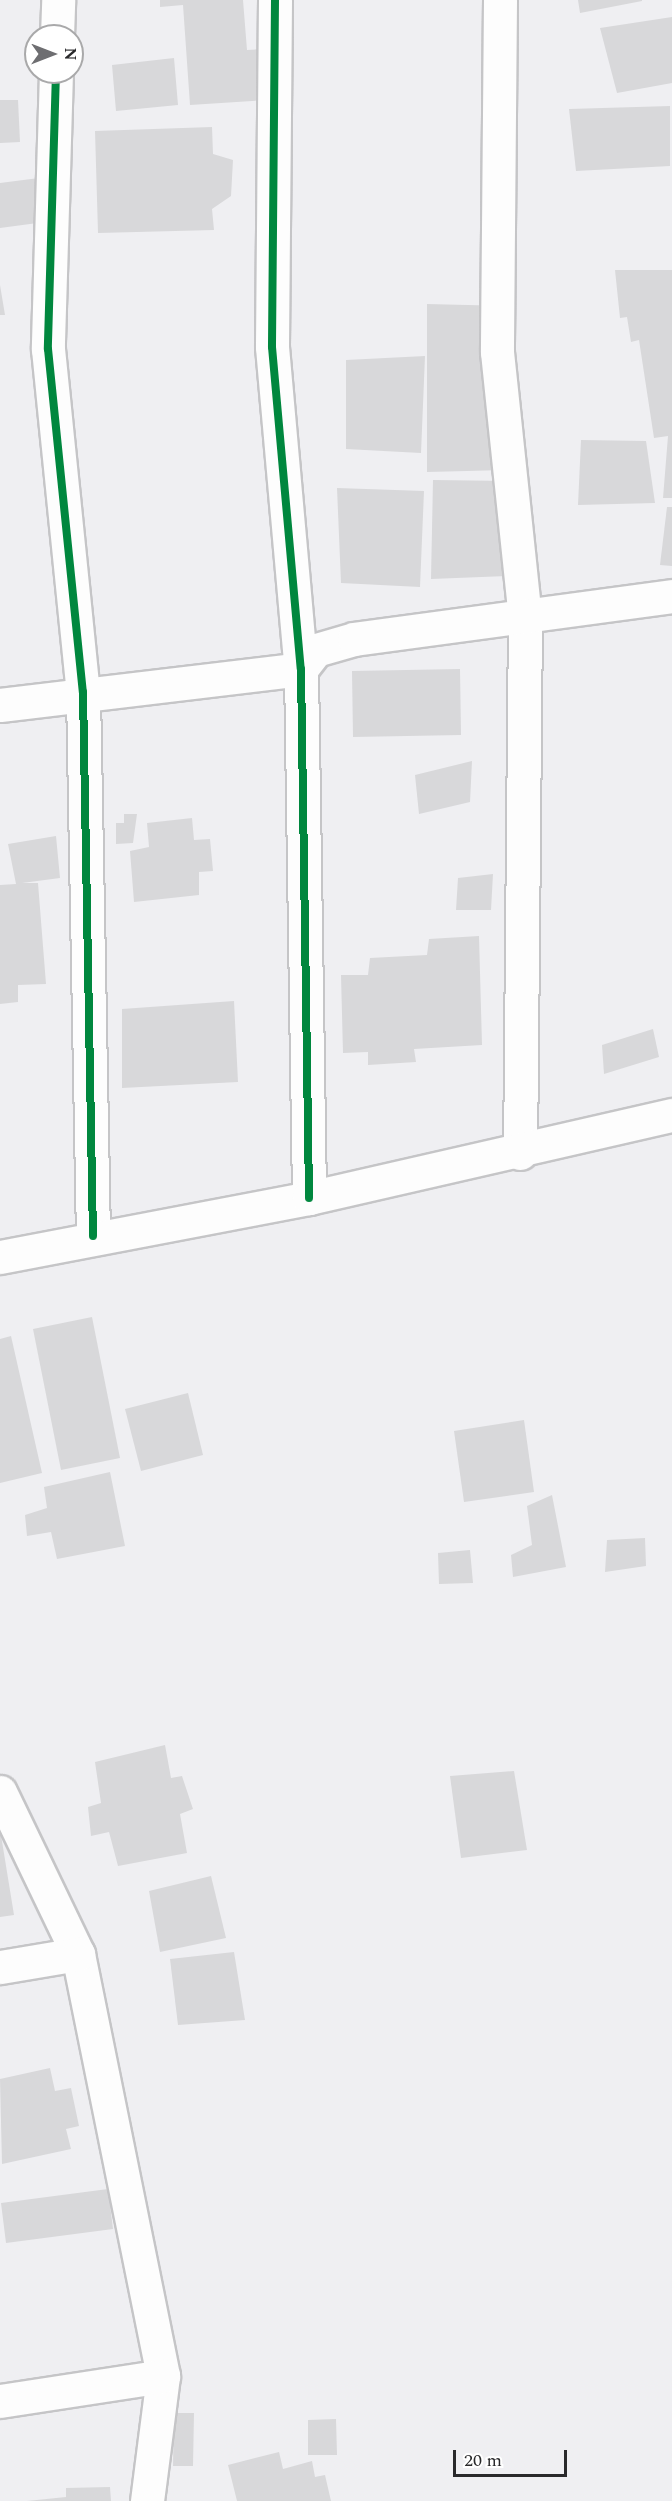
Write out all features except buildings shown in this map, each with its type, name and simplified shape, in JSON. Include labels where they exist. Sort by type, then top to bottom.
[{"type":"street","points":[[57,24],[58,0]]},
{"type":"street","points":[[275,0],[272,347],[301,669],[309,1198]]},
{"type":"street","points":[[500,0],[497,352],[525,617],[520,1153]]},
{"type":"street","points":[[56,84],[48,349],[83,692],[93,1236]]},
{"type":"street","points":[[0,705],[83,692],[301,669],[316,650],[354,639],[672,596]]},
{"type":"street","points":[[0,1257],[93,1236],[309,1198],[520,1153],[672,1115]]},
{"type":"street","points":[[0,1792],[78,1953],[163,2376],[147,2501]]},
{"type":"street","points":[[0,1967],[78,1953]]},
{"type":"street","points":[[0,2401],[163,2376]]},
{"type":"cycle path","points":[[275,0],[272,347],[301,669],[309,1198]]},
{"type":"cycle path","points":[[56,84],[48,349],[83,692],[93,1236]]}]
